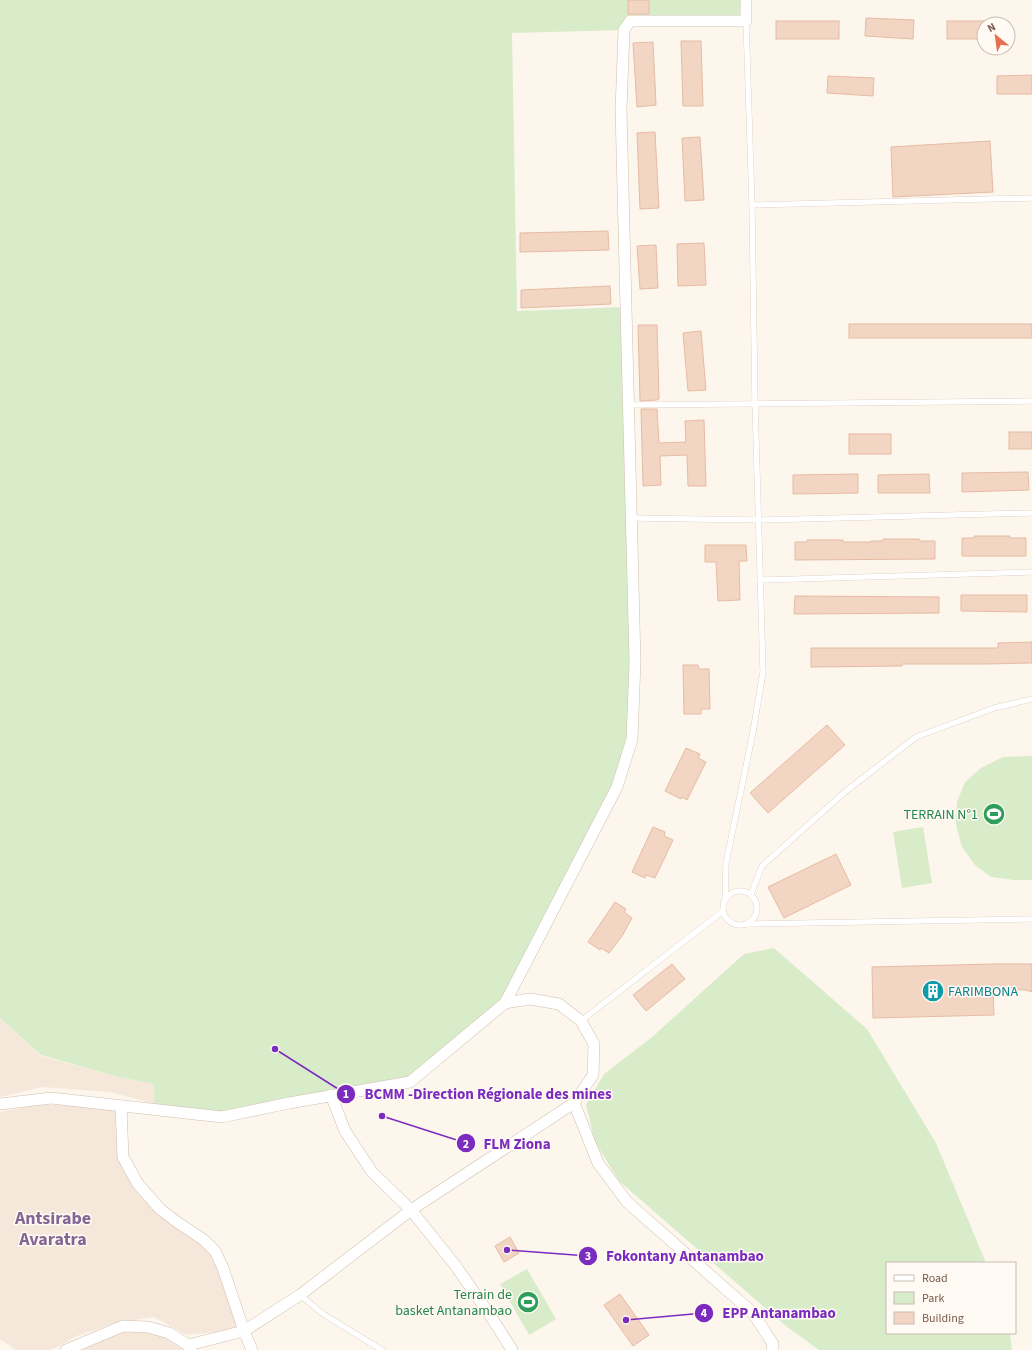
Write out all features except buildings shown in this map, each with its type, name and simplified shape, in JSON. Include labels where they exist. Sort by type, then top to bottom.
[{"type":"street","points":[[0,1104],[52,1098],[222,1117],[331,1095],[410,1082],[505,1003],[617,787],[632,739],[635,662],[621,110],[624,30],[630,21],[746,21],[746,0]]},
{"type":"street","points":[[66,1350],[123,1326],[148,1327],[169,1333],[190,1347],[244,1332],[300,1295],[411,1210],[574,1103],[593,1075],[594,1044],[581,1021],[560,1004],[530,999],[505,1003]]},
{"type":"street","points":[[331,1095],[345,1131],[372,1172],[411,1210],[455,1265],[490,1315],[512,1350]]},
{"type":"street","points":[[574,1103],[598,1163],[627,1202],[753,1313],[773,1344],[772,1350]]},
{"type":"street","points":[[121,1106],[123,1157],[138,1184],[160,1209],[204,1240],[215,1251],[223,1268],[244,1332],[252,1350]]},
{"type":"lane","points":[[746,21],[763,672],[753,732],[726,864],[725,900],[723,911],[727,921],[737,926],[748,924],[1032,919]]},
{"type":"lane","points":[[752,205],[1032,198]]},
{"type":"lane","points":[[628,405],[1032,401]]},
{"type":"lane","points":[[631,518],[758,520],[1032,513]]},
{"type":"lane","points":[[760,580],[1032,572]]},
{"type":"lane","points":[[751,894],[762,866],[846,791],[916,737],[994,708],[1032,699]]},
{"type":"lane","points":[[725,900],[728,895],[734,892],[740,891],[751,894],[755,899],[758,910],[756,916],[748,924]]},
{"type":"lane","points":[[581,1021],[723,911]]},
{"type":"lane","points":[[300,1295],[323,1314],[382,1350]]},
{"type":"shaded area","points":[[0,1018],[41,1056],[114,1076],[154,1084],[155,1104],[110,1092],[42,1087],[0,1097]]},
{"type":"shaded area","points":[[33,1105],[87,1105],[118,1110],[120,1158],[137,1186],[214,1252],[242,1329],[187,1335],[154,1317],[115,1323],[74,1337],[60,1346],[49,1350],[16,1350],[0,1339],[0,1112]]},
{"type":"shaded area","points":[[125,1331],[149,1331],[167,1335],[187,1350],[78,1350]]},
{"type":"green space","points":[[0,0],[746,0],[746,21],[630,21],[624,30],[512,33],[517,311],[626,307],[632,739],[617,787],[505,1003],[410,1082],[222,1117],[155,1110],[154,1084],[114,1076],[41,1055],[0,1018]]},
{"type":"green space","name":"TERRAIN N°1","points":[[1032,756],[1032,880],[1014,880],[991,877],[975,865],[962,847],[956,825],[957,802],[965,782],[981,768],[1003,757]]},
{"type":"green space","points":[[923,827],[932,883],[902,888],[893,832]]},
{"type":"green space","points":[[774,948],[867,1029],[936,1143],[986,1262],[886,1262],[886,1334],[1010,1334],[1012,1350],[819,1350],[786,1326],[619,1181],[595,1142],[586,1105],[604,1074],[651,1038],[744,954]]},
{"type":"green space","name":"Terrain de basket Antanambao","points":[[527,1269],[556,1319],[529,1335],[500,1284]]},
{"type":"place","name":"TERRAIN N°1","points":[[994,814]]},
{"type":"place","name":"FARIMBONA","points":[[933,991]]},
{"type":"place","name":"BCMM -Direction Régionale des mines","points":[[275,1049]]},
{"type":"place","name":"FLM Ziona","points":[[382,1116]]},
{"type":"place","name":"Fokontany Antanambao","points":[[507,1250]]},
{"type":"place","name":"Terrain de basket Antanambao","points":[[528,1302]]},
{"type":"place","name":"EPP Antanambao","points":[[626,1320]]},
{"type":"district","name":"Antsirabe Avaratra","points":[[53,1228]]}]
